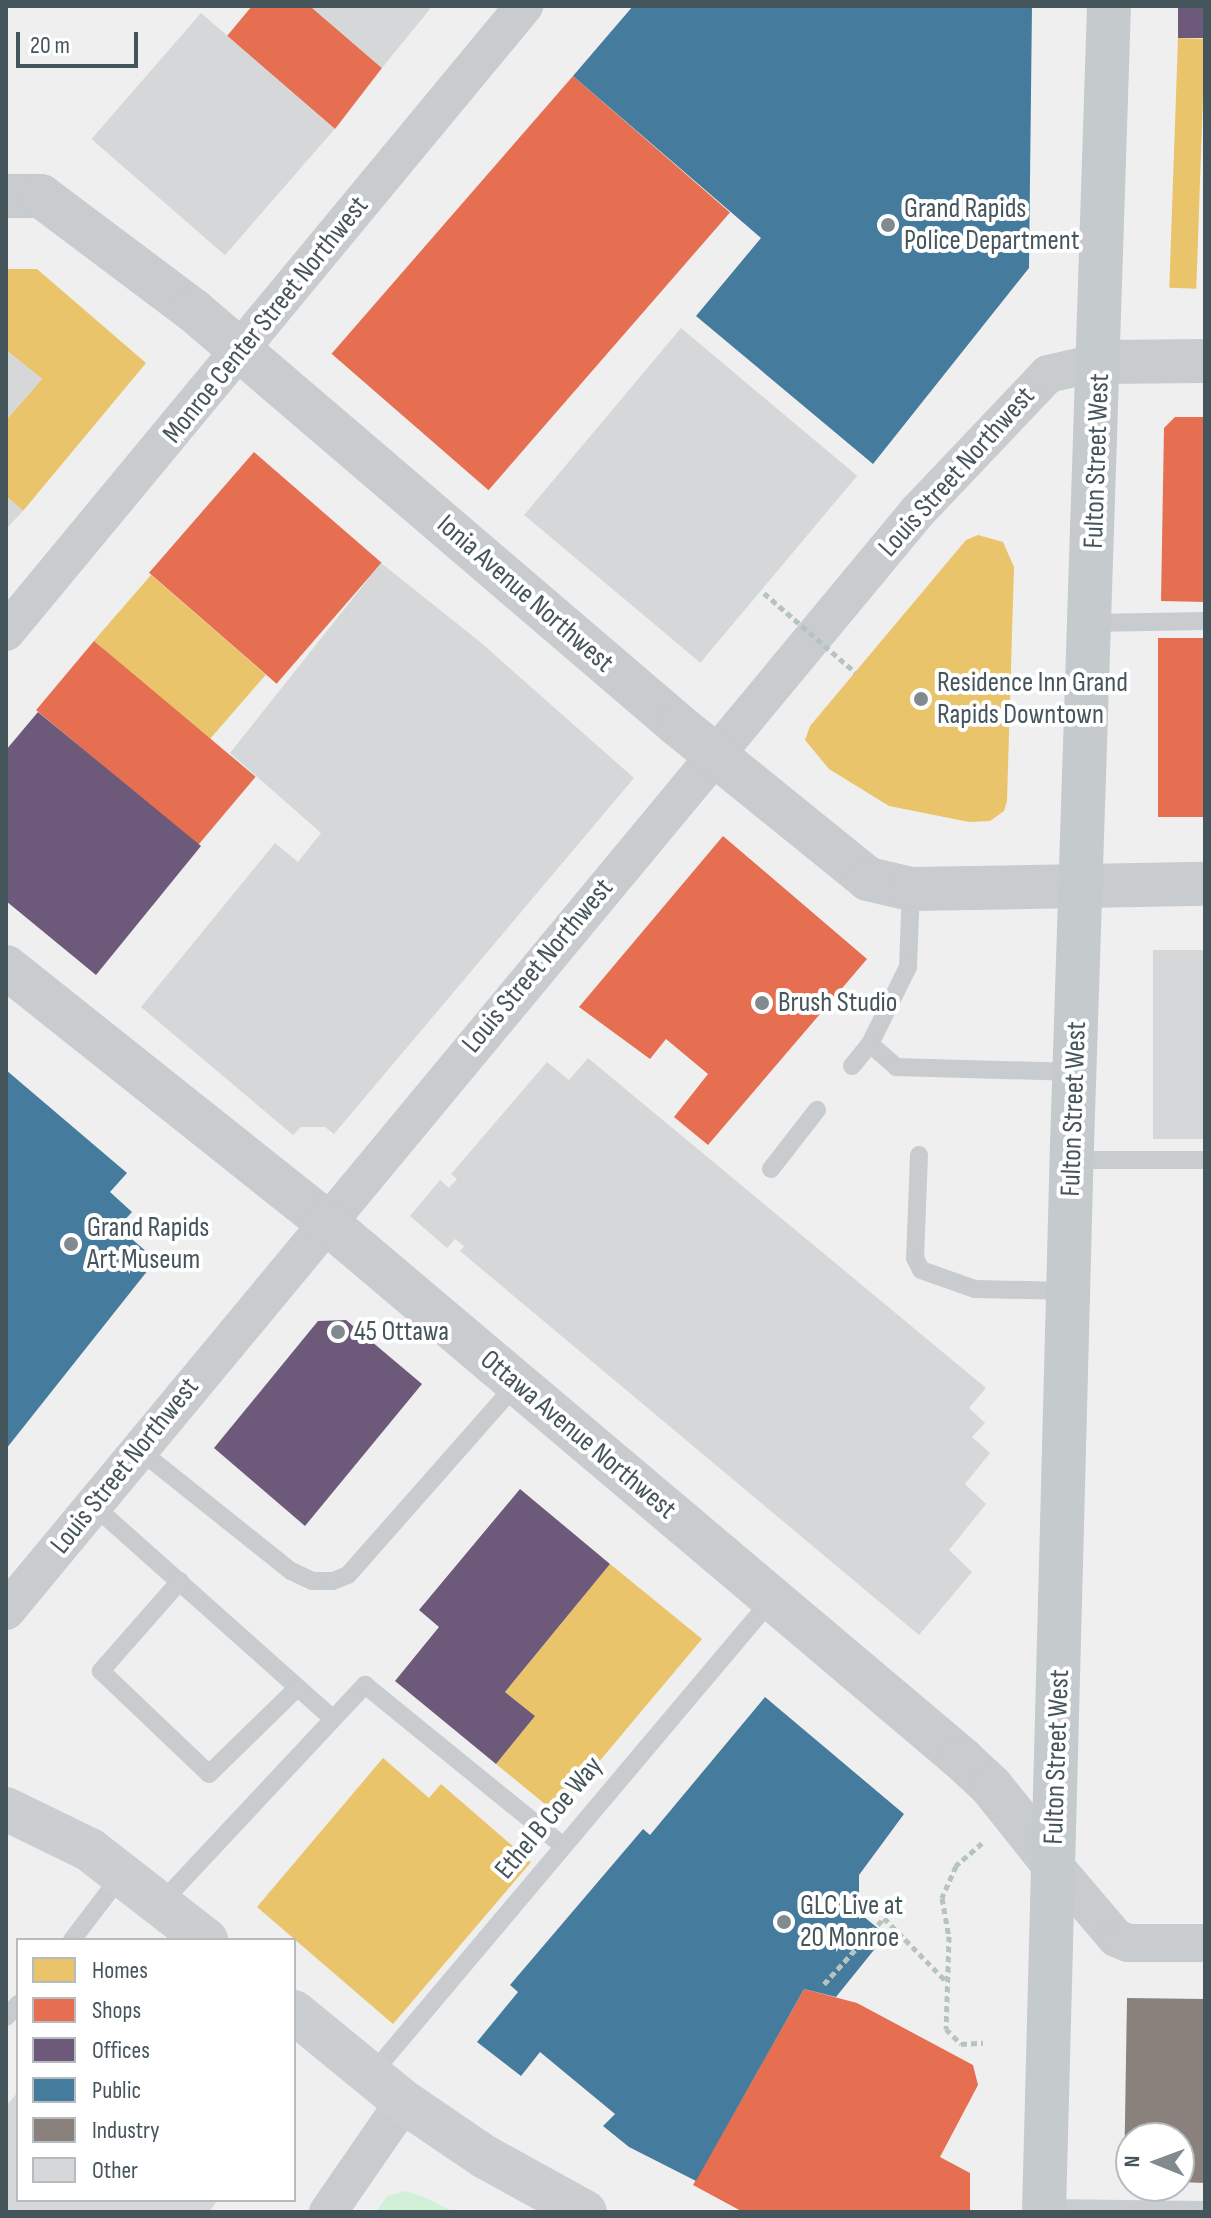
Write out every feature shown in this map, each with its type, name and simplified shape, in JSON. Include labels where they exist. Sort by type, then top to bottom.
[{"type":"main road","name":"Fulton Street West","points":[[1044,2210],[1071,1160],[1084,885],[1109,6]]},
{"type":"main road","points":[[6,1809],[123,1873],[204,1938]]},
{"type":"main road","points":[[296,2014],[388,2089],[485,2157],[585,2212]]},
{"type":"street","name":"Monroe Center Street Northwest","points":[[6,632],[524,6]]},
{"type":"street","name":"Ionia Avenue Northwest","points":[[6,196],[41,196],[242,350],[715,756],[868,879],[911,889],[1205,884]]},
{"type":"street","points":[[1101,362],[1205,361]]},
{"type":"street","name":"Louis Street Northwest","points":[[6,1611],[325,1221],[918,511],[1032,387],[1048,374],[1101,362]]},
{"type":"street","name":"Ottawa Avenue Northwest","points":[[6,967],[325,1221],[991,1786],[1053,1864]]},
{"type":"street","points":[[1053,1864],[1116,1938],[1128,1943],[1205,1943]]},
{"type":"street","points":[[328,2212],[388,2089]]},
{"type":"lane","points":[[1092,623],[1205,621]]},
{"type":"lane","points":[[852,1066],[870,1044],[908,967],[911,889]]},
{"type":"lane","points":[[870,1044],[896,1067],[1075,1072]]},
{"type":"lane","points":[[771,1169],[817,1110]]},
{"type":"lane","points":[[919,1155],[915,1258],[921,1270],[975,1289],[1068,1291]]},
{"type":"lane","points":[[1071,1160],[1205,1160]]},
{"type":"lane","points":[[138,1449],[291,1571],[312,1581],[348,1575],[517,1383]]},
{"type":"lane","points":[[93,1505],[331,1717]]},
{"type":"lane","points":[[180,1581],[101,1671],[209,1774],[297,1688]]},
{"type":"lane","name":"Ethel B Coe Way","points":[[388,2089],[563,1846],[772,1599]]},
{"type":"lane","points":[[161,1903],[331,1717],[365,1685],[563,1846]]},
{"type":"lane","points":[[74,1938],[123,1873]]},
{"type":"lane","points":[[1044,2210],[1205,2210]]},
{"type":"path","points":[[764,593],[855,672]]},
{"type":"path","points":[[983,2043],[952,2038],[946,2029],[945,1881],[991,1835]]},
{"type":"path","points":[[824,1984],[884,1918],[945,1980]]},
{"type":"green space","points":[[405,2191],[454,2212],[376,2212],[387,2196]]},
{"type":"building: Homes","points":[[1178,38],[1205,39],[1196,289],[1169,288]]},
{"type":"building: Homes","points":[[6,269],[37,269],[146,363],[23,511],[6,496],[6,420],[42,379],[6,350]]},
{"type":"building: Homes","name":"Residence Inn Grand Rapids Downtown","points":[[978,535],[1003,542],[1014,567],[1007,801],[1004,811],[990,821],[969,822],[889,806],[829,769],[805,740],[810,726],[966,540]]},
{"type":"building: Homes","points":[[151,575],[266,675],[209,740],[94,641]]},
{"type":"building: Homes","points":[[610,1564],[702,1639],[556,1813],[496,1764],[535,1716],[505,1692]]},
{"type":"building: Homes","points":[[383,1758],[429,1798],[441,1784],[531,1862],[393,2024],[257,1907]]},
{"type":"building: Shops","points":[[252,6],[310,6],[382,68],[335,129],[227,36]]},
{"type":"building: Shops","points":[[573,76],[730,212],[489,490],[332,354]]},
{"type":"building: Shops","points":[[1175,417],[1205,417],[1205,602],[1161,601],[1164,428]]},
{"type":"building: Shops","points":[[254,452],[382,563],[277,684],[149,573]]},
{"type":"building: Shops","points":[[1158,638],[1205,638],[1205,817],[1158,817]]},
{"type":"building: Shops","points":[[94,641],[256,777],[198,846],[36,710]]},
{"type":"building: Shops","points":[[723,836],[867,959],[708,1145],[674,1117],[708,1074],[666,1039],[650,1059],[579,1007]]},
{"type":"building: Shops","points":[[804,1989],[857,2003],[973,2065],[978,2085],[940,2157],[970,2173],[970,2212],[743,2212],[693,2185]]},
{"type":"building: Offices","points":[[1178,6],[1205,6],[1205,38],[1178,38]]},
{"type":"building: Offices","points":[[38,712],[201,846],[96,975],[6,901],[6,750]]},
{"type":"building: Offices","points":[[346,1320],[422,1384],[305,1526],[214,1448],[318,1321]]},
{"type":"building: Offices","points":[[520,1489],[610,1564],[505,1692],[535,1716],[496,1764],[395,1681],[439,1627],[419,1610]]},
{"type":"building: Public","name":"Grand Rapids Police Department","points":[[633,6],[1032,6],[1029,268],[873,464],[696,316],[761,238],[573,76]]},
{"type":"building: Public","name":"Grand Rapids Art Museum","points":[[6,1070],[127,1173],[110,1192],[132,1212],[118,1227],[156,1260],[6,1449]]},
{"type":"building: Public","points":[[765,1697],[904,1814],[859,1875],[859,1919],[863,1916],[886,1935],[836,1997],[804,1989],[696,2181],[629,2147],[603,2126],[615,2114],[540,2052],[521,2076],[477,2042],[518,1992],[510,1985],[643,1829],[650,1835]]},
{"type":"building: Industry","points":[[1127,1998],[1205,1999],[1205,2183],[1195,2183],[1195,2122],[1125,2122]]},
{"type":"building: Other","points":[[310,6],[426,6],[430,9],[382,68]]},
{"type":"building: Other","points":[[201,13],[335,129],[225,255],[91,139]]},
{"type":"building: Other","points":[[681,328],[857,476],[700,663],[524,515]]},
{"type":"building: Other","points":[[6,350],[42,379],[6,420]]},
{"type":"building: Other","points":[[6,496],[23,511],[6,529]]},
{"type":"building: Other","points":[[381,563],[479,641],[634,778],[334,1134],[325,1127],[301,1127],[293,1135],[141,1007],[275,843],[298,862],[321,833],[230,753]]},
{"type":"building: Other","points":[[1153,950],[1205,950],[1205,1139],[1153,1139]]},
{"type":"building: Other","points":[[588,1058],[986,1388],[969,1408],[985,1423],[972,1437],[990,1453],[965,1484],[986,1504],[949,1550],[972,1572],[919,1635],[460,1251],[464,1246],[455,1239],[447,1248],[410,1216],[440,1180],[449,1188],[457,1179],[451,1174],[547,1062],[569,1080]]},
{"type":"building: Other","points":[[16,2094],[16,2202],[216,2202],[209,2212],[6,2212],[6,2106]]},
{"type":"place","name":"Grand Rapids Police Department","points":[[888,225]]},
{"type":"place","name":"Residence Inn Grand Rapids Downtown","points":[[921,699]]},
{"type":"place","name":"Brush Studio","points":[[762,1003]]},
{"type":"place","name":"Grand Rapids Art Museum","points":[[71,1244]]},
{"type":"place","name":"45 Ottawa","points":[[338,1332]]},
{"type":"place","name":"GLC Live at 20 Monroe","points":[[784,1922]]}]
